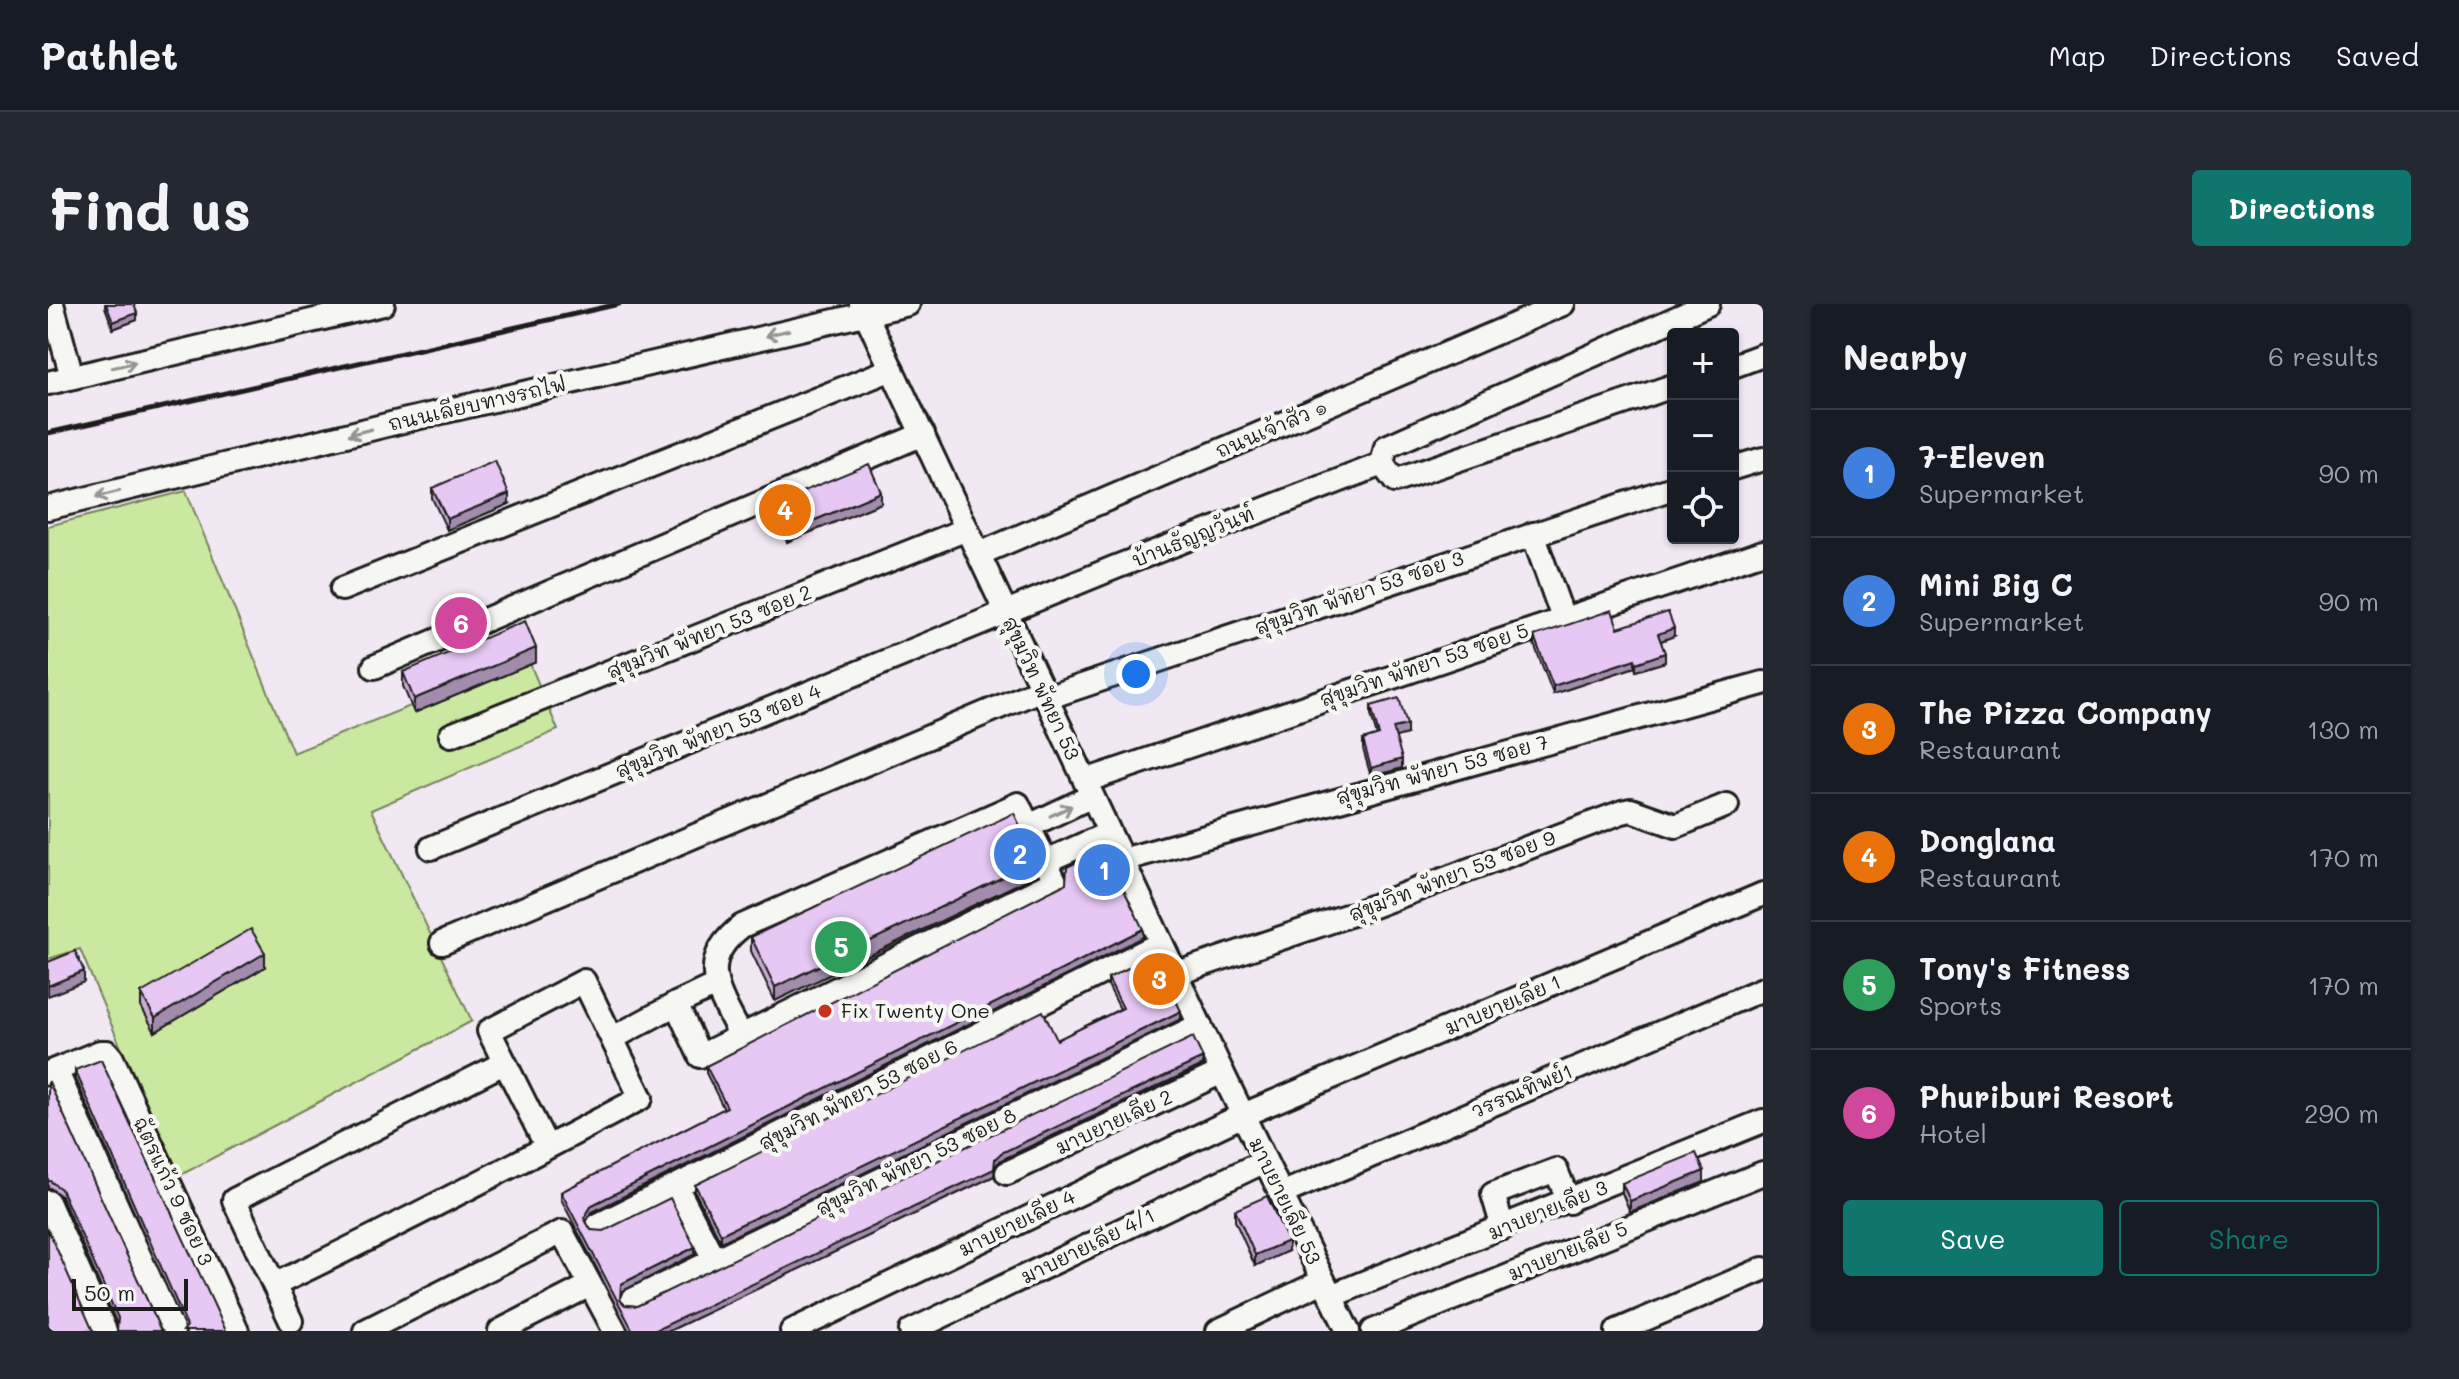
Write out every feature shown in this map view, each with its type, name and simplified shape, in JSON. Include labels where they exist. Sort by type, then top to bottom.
[{"type":"street","points":[[52,304],[72,377]]},
{"type":"street","points":[[48,383],[383,304]]},
{"type":"street","name":"ถนนเลียบทางรถไฟ","points":[[48,508],[863,308],[908,304]]},
{"type":"street","name":"ถนนเจ้าสัว ๑","points":[[979,554],[1563,304]]},
{"type":"street","name":"บ้านธัญญวันท์","points":[[1006,613],[1382,464],[1386,447],[1708,304]]},
{"type":"street","name":"สุขุมวิท พัทยา 53","points":[[863,308],[1222,1072]]},
{"type":"street","points":[[1739,364],[1763,355]]},
{"type":"street","points":[[342,589],[892,369]]},
{"type":"street","points":[[1382,464],[1395,481],[1667,388]]},
{"type":"street","points":[[374,667],[923,434]]},
{"type":"street","points":[[1739,466],[1763,459]]},
{"type":"street","name":"สุขุมวิท พัทยา 53 ซอย 3","points":[[442,943],[1044,694],[1667,490]]},
{"type":"street","name":"สุขุมวิท พัทยา 53 ซอย 2","points":[[451,735],[967,529]]},
{"type":"street","points":[[1533,534],[1563,618]]},
{"type":"street","name":"สุขุมวิท พัทยา 53 ซอย 5","points":[[1029,826],[1089,789],[1563,618],[1763,552]]},
{"type":"street","name":"สุขุมวิท พัทยา 53 ซอย 4","points":[[431,848],[1006,613]]},
{"type":"street","name":"สุขุมวิท พัทยา 53 ซอย 7","points":[[1122,860],[1763,683]]},
{"type":"street","points":[[676,1004],[700,1056],[741,1036],[1055,881],[1018,804],[742,926],[729,936],[712,969],[716,985],[741,1036]]},
{"type":"street","name":"สุขุมวิท พัทยา 53 ซอย 9","points":[[1175,974],[1355,913],[1622,812],[1631,810],[1676,826],[1727,805]]},
{"type":"street","points":[[1046,861],[1109,833]]},
{"type":"street","name":"มาบยายเลีย 1","points":[[1243,1115],[1763,894]]},
{"type":"street","name":"สุขุมวิท พัทยา 53 ซอย 6","points":[[598,1225],[1161,943]]},
{"type":"street","points":[[274,1285],[547,1147],[641,1098],[584,981],[489,1031],[547,1147]]},
{"type":"street","points":[[613,1038],[716,985]]},
{"type":"street","name":"วรรณทิพย์1","points":[[1281,1194],[1763,989]]},
{"type":"street","name":"สุขุมวิท พัทยา 53 ซอย 8","points":[[632,1300],[1200,1025]]},
{"type":"street","name":"ฉัตรแก้ว 9 ซอย 3","points":[[52,1072],[107,1052],[237,1331]]},
{"type":"street","points":[[291,1321],[234,1200],[504,1063]]},
{"type":"street","points":[[52,1072],[173,1331]]},
{"type":"street","name":"มาบยายเลีย 53","points":[[1222,1072],[1348,1331]]},
{"type":"street","name":"มาบยายเลีย 2","points":[[1007,1173],[1222,1072]]},
{"type":"street","name":"มาบยายเลีย 4","points":[[792,1331],[1243,1115]]},
{"type":"street","name":"มาบยายเลีย 3","points":[[1218,1331],[1327,1288],[1503,1228],[1763,1121]]},
{"type":"street","name":"มาบยายเลีย 4/1","points":[[911,1331],[1265,1161]]},
{"type":"street","points":[[1503,1228],[1493,1194],[1556,1170],[1569,1202]]},
{"type":"street","name":"มาบยายเลีย 5","points":[[1373,1331],[1763,1173]]},
{"type":"street","points":[[676,1186],[714,1259]]},
{"type":"street","points":[[48,1202],[105,1331]]},
{"type":"street","points":[[365,1331],[562,1232],[615,1331]]},
{"type":"street","points":[[1617,1331],[1763,1269]]},
{"type":"street","points":[[500,1331],[590,1285]]},
{"type":"green space","points":[[186,491],[293,753],[528,659],[558,730],[371,810],[472,1021],[175,1178],[80,949],[48,959],[48,526]]},
{"type":"building","points":[[106,304],[134,304],[137,313],[113,322]]},
{"type":"building","points":[[495,461],[509,494],[447,519],[432,488]]},
{"type":"building","points":[[869,464],[881,492],[787,532],[775,503]]},
{"type":"building","points":[[1612,610],[1618,628],[1668,612],[1674,628],[1658,634],[1665,653],[1636,663],[1635,659],[1553,686],[1534,636]]},
{"type":"building","points":[[525,621],[536,648],[414,699],[403,672]]},
{"type":"building","points":[[1399,698],[1407,725],[1393,728],[1402,759],[1371,768],[1363,740],[1379,735],[1371,706]]},
{"type":"building","points":[[1014,813],[1036,861],[775,987],[751,937]]},
{"type":"building","points":[[1104,849],[1143,929],[592,1205],[584,1218],[591,1230],[604,1231],[670,1198],[695,1247],[621,1284],[620,1300],[625,1305],[637,1306],[1193,1037],[1203,1058],[1001,1153],[995,1159],[994,1169],[654,1331],[633,1331],[561,1192],[727,1107],[706,1066],[1061,886],[1066,883],[1067,867]]},
{"type":"building","points":[[251,929],[265,953],[155,1018],[141,993]]},
{"type":"building","points":[[75,951],[84,971],[48,986],[48,962]]},
{"type":"building","points":[[1154,955],[1181,1011],[721,1234],[695,1185],[1043,1011],[1057,1040],[1123,1008],[1108,978]]},
{"type":"building","points":[[101,1060],[226,1331],[183,1331],[187,1326],[75,1070]]},
{"type":"building","points":[[49,1082],[162,1331],[117,1331],[118,1318],[61,1189],[48,1181]]},
{"type":"building","points":[[1696,1153],[1704,1171],[1630,1201],[1622,1183]]},
{"type":"building","points":[[1267,1196],[1288,1241],[1255,1255],[1235,1210]]},
{"type":"building","points":[[48,1229],[92,1329],[94,1331],[48,1331]]},
{"type":"railway","points":[[48,433],[619,304]]},
{"type":"place","name":"Donglana","points":[[785,510]]},
{"type":"place","name":"Phuriburi Resort","points":[[461,623]]},
{"type":"place","name":"Mini Big C","points":[[1020,854]]},
{"type":"place","name":"7-Eleven","points":[[1104,870]]},
{"type":"place","name":"Tony's Fitness","points":[[841,947]]},
{"type":"place","name":"The Pizza Company","points":[[1159,979]]},
{"type":"place","name":"Fix Twenty One","points":[[825,1011]]}]
